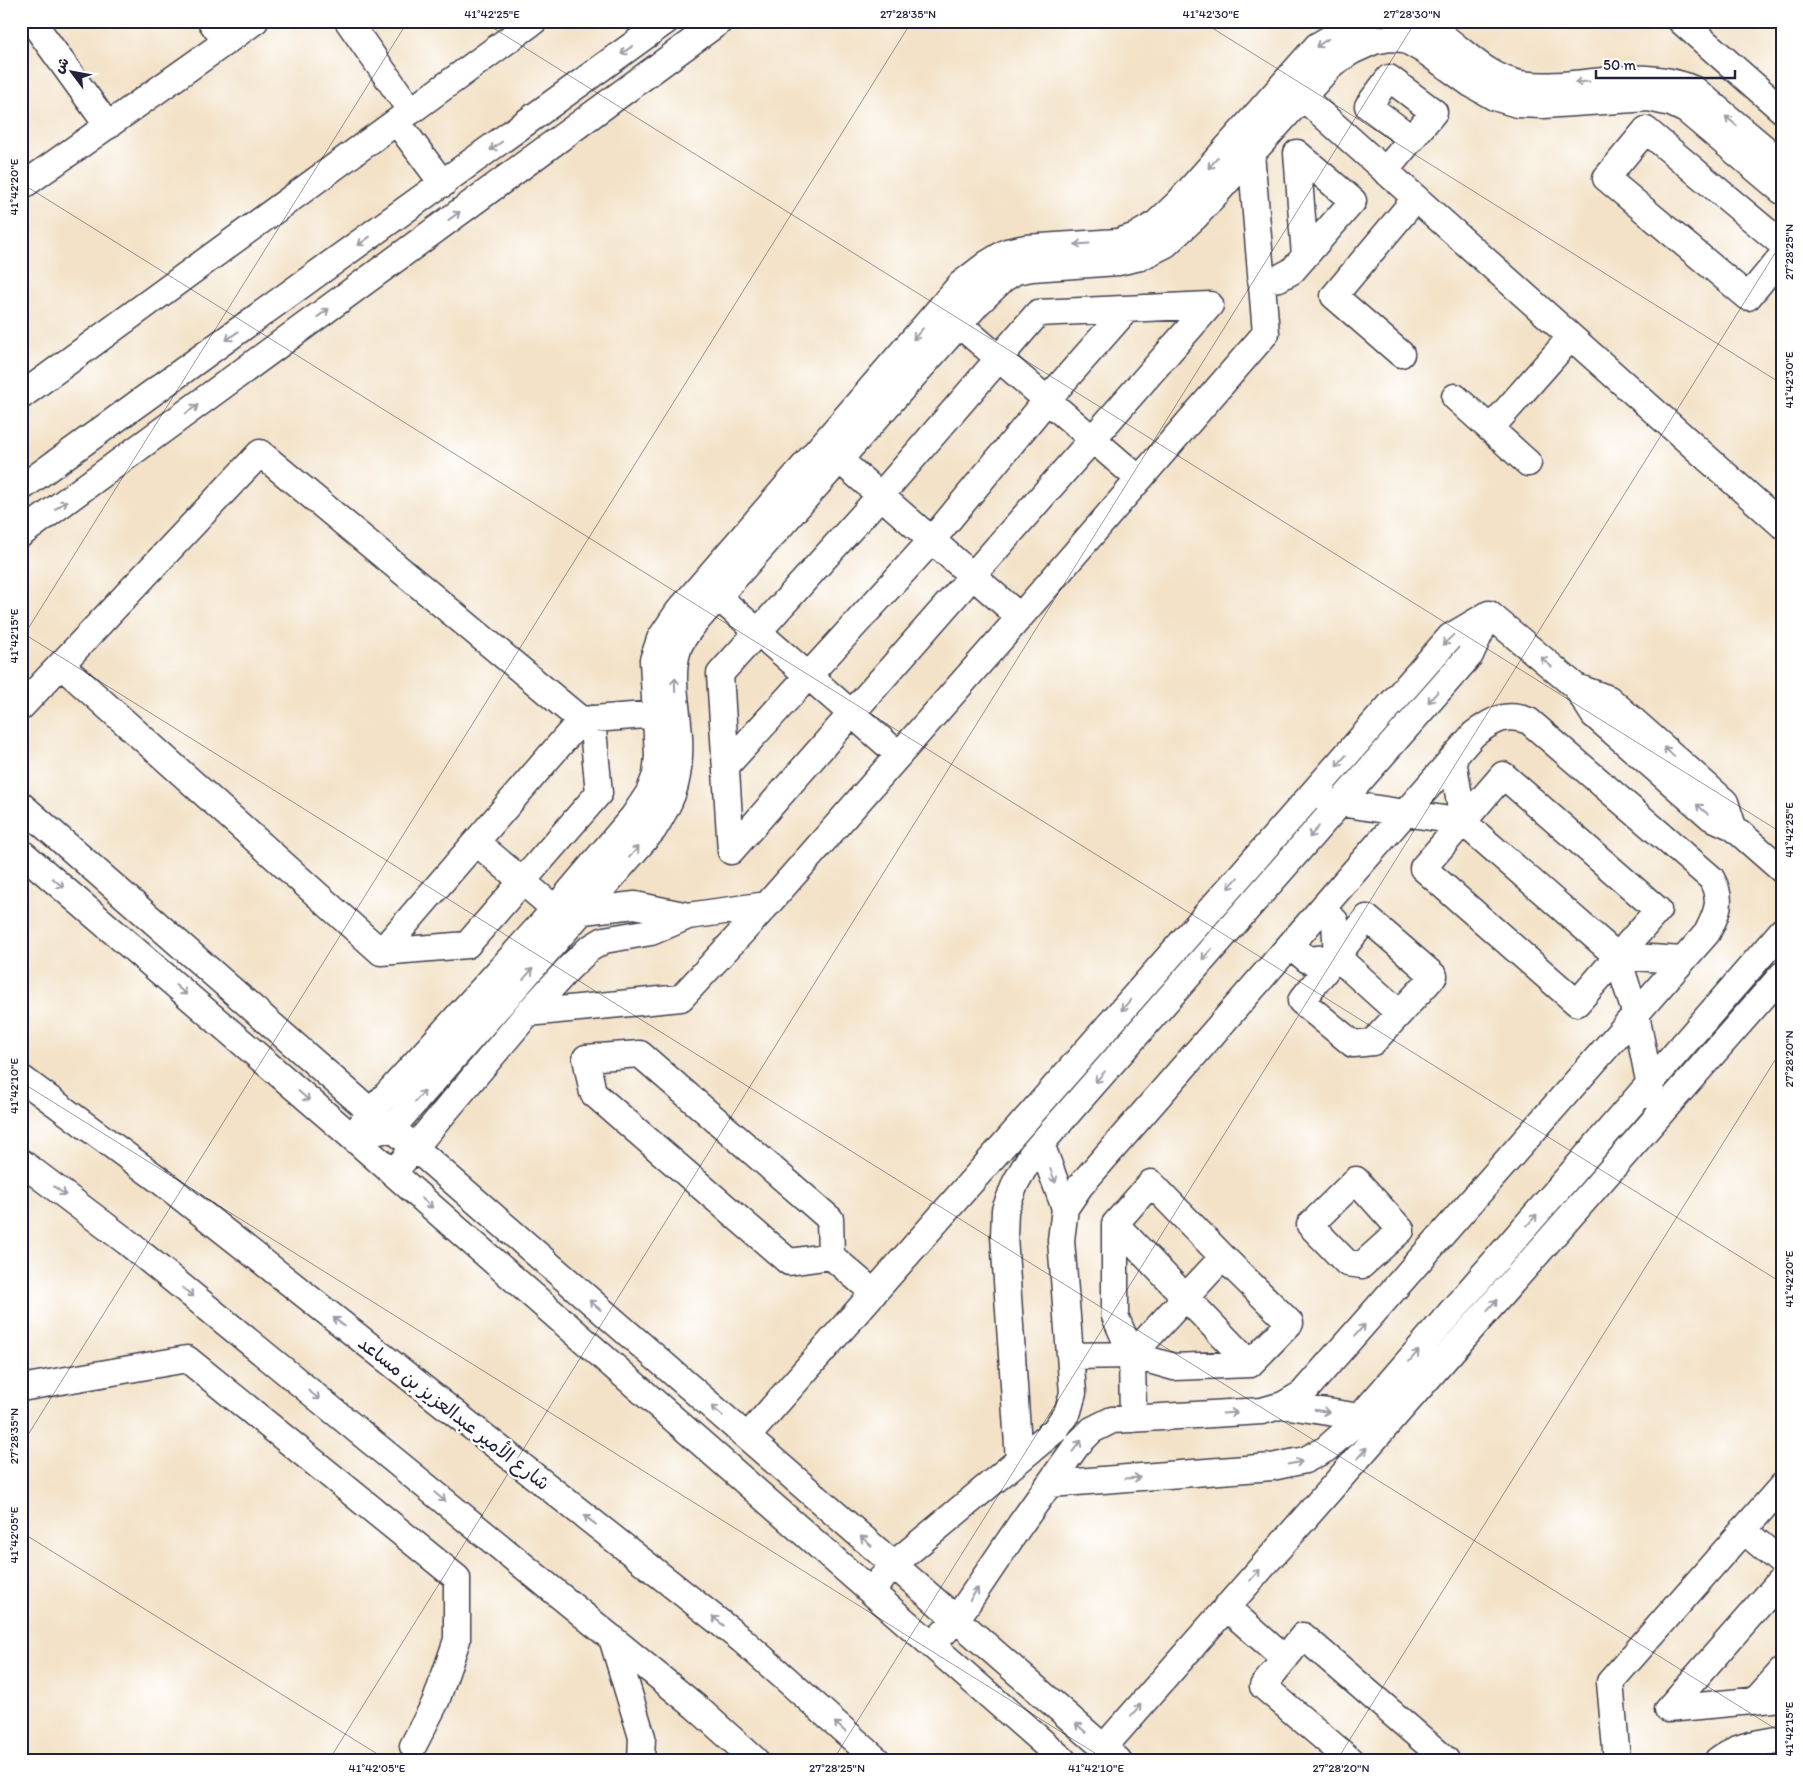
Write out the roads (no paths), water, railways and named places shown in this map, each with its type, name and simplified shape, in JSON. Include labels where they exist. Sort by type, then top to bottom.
[{"type":"street","points":[[32,21],[108,126]]},
{"type":"street","points":[[21,187],[108,126],[219,32],[255,21]]},
{"type":"street","points":[[348,21],[443,184]]},
{"type":"street","points":[[21,488],[666,21]]},
{"type":"street","points":[[21,534],[720,21]]},
{"type":"street","points":[[950,316],[979,302],[1003,279],[1016,271],[1032,268],[1118,262],[1140,257],[1166,244],[1195,217],[1251,154],[1293,89],[1317,46],[1341,32],[1366,21]]},
{"type":"street","points":[[1414,21],[1438,34],[1484,69],[1502,79],[1521,84],[1544,85],[1652,78],[1679,83],[1695,90],[1751,151],[1782,191]]},
{"type":"street","points":[[1681,21],[1782,110]]},
{"type":"street","points":[[21,396],[404,116],[521,25]]},
{"type":"street","points":[[666,714],[653,660],[660,639],[678,612],[831,452],[950,316],[961,284],[987,264],[1007,252],[1026,248],[1118,242],[1136,236],[1156,224],[1293,89],[1332,62],[1352,51],[1374,41],[1390,38],[1404,40],[1425,51],[1471,84],[1494,97],[1517,104],[1543,105],[1650,98],[1671,103],[1686,110],[1751,151],[1782,163]]},
{"type":"street","points":[[1293,89],[1782,525]]},
{"type":"street","points":[[1782,244],[1646,130],[1606,178],[1748,297],[1782,256]]},
{"type":"street","points":[[1385,171],[1412,139]]},
{"type":"street","points":[[1717,190],[1751,151]]},
{"type":"street","points":[[528,1013],[682,998],[767,905],[1020,617],[1266,332],[1251,154]]},
{"type":"street","points":[[1401,354],[1334,296],[1416,198]]},
{"type":"street","points":[[1261,280],[1279,278],[1292,271],[1305,256]]},
{"type":"street","points":[[1210,305],[731,850],[720,674],[881,495],[1038,313],[1127,309],[1210,305]]},
{"type":"street","points":[[726,766],[932,540],[1047,400],[1127,309]]},
{"type":"street","points":[[950,316],[1139,479]]},
{"type":"street","points":[[1490,428],[1571,337]]},
{"type":"street","points":[[1455,397],[1528,462]]},
{"type":"street","points":[[831,452],[1020,617]]},
{"type":"street","points":[[352,1137],[392,1128],[570,914],[649,793],[656,775],[678,646],[831,452]]},
{"type":"street","points":[[21,707],[260,453],[586,720],[599,792],[467,945],[381,952],[61,666]]},
{"type":"street","points":[[718,597],[898,754]]},
{"type":"street","points":[[1490,614],[1576,687],[1594,715],[1711,817],[1733,827],[1782,870]]},
{"type":"street","points":[[747,1437],[1450,636],[1490,614]]},
{"type":"street","points":[[1019,1460],[1004,1236],[1005,1210],[1016,1182],[1032,1154],[1049,1134],[1470,655],[1490,614]]},
{"type":"street","points":[[1383,713],[1404,730]]},
{"type":"street","points":[[381,952],[476,842],[586,720],[666,714]]},
{"type":"street","points":[[932,1645],[956,1620],[1077,1445],[1092,1430],[1112,1420],[1262,1411],[1283,1405],[1302,1394],[1406,1278],[1707,933],[1715,918],[1718,903],[1717,889],[1711,878],[1701,868],[1530,721],[1518,716],[1501,718],[1490,723],[1474,734],[1080,1186],[1066,1208]]},
{"type":"street","points":[[1453,759],[1463,822]]},
{"type":"street","points":[[1503,776],[1658,910],[1577,1003],[1423,868],[1463,822],[1503,776]]},
{"type":"street","points":[[1308,798],[1463,822],[1618,956],[1636,1015],[1657,1119]]},
{"type":"street","points":[[21,805],[371,1112],[392,1128],[1111,1753],[1392,1400],[1451,1313],[1782,931]]},
{"type":"street","points":[[476,842],[522,881],[570,914]]},
{"type":"street","points":[[21,852],[352,1137],[1064,1760]]},
{"type":"street","points":[[352,1137],[371,1112],[570,914],[635,905],[688,916]]},
{"type":"street","points":[[393,1173],[528,1013],[568,968],[589,949],[604,940],[651,932],[688,916],[767,905]]},
{"type":"street","points":[[1321,911],[1335,921],[1337,957],[1399,1013]]},
{"type":"street","points":[[1367,918],[1434,976],[1373,1042],[1353,1044],[1301,1001],[1337,957],[1367,918]]},
{"type":"street","points":[[1290,945],[1308,960],[1337,957]]},
{"type":"street","points":[[1618,956],[1683,960]]},
{"type":"street","points":[[1158,970],[1179,986]]},
{"type":"street","points":[[1050,1484],[1272,1468],[1305,1460],[1326,1449],[1360,1418],[1392,1400],[1471,1329],[1782,975]]},
{"type":"street","points":[[1719,1004],[1741,1021]]},
{"type":"street","points":[[1109,1025],[1130,1043]]},
{"type":"street","points":[[831,1256],[789,1262],[593,1093],[586,1058],[640,1054],[830,1219],[831,1256],[874,1293]]},
{"type":"street","name":"شارع الأمير عبدالعزيز بن مساعد","points":[[21,1078],[162,1182],[742,1640],[876,1760]]},
{"type":"street","points":[[871,1591],[893,1565],[1055,1430],[1068,1411],[1073,1393],[1061,1240],[1066,1208],[1049,1134],[1037,1107]]},
{"type":"street","points":[[21,1162],[127,1242],[696,1707],[754,1760]]},
{"type":"street","points":[[1070,1356],[1132,1355],[1174,1367],[1250,1364],[1290,1323],[1151,1182],[1114,1224],[1115,1316],[1132,1355],[1133,1419]]},
{"type":"street","points":[[1114,1224],[1250,1364]]},
{"type":"street","points":[[1406,1278],[1401,1230],[1446,1231]]},
{"type":"street","points":[[1510,1245],[1530,1262]]},
{"type":"street","points":[[1132,1355],[1223,1257]]},
{"type":"street","points":[[1451,1313],[1471,1329]]},
{"type":"street","points":[[21,1388],[187,1359],[457,1578],[457,1640],[436,1701],[413,1746]]},
{"type":"street","points":[[1283,1405],[1360,1418]]},
{"type":"street","points":[[1617,1760],[1610,1682],[1782,1486]]},
{"type":"street","points":[[1743,1530],[1782,1563]]},
{"type":"street","points":[[1782,1579],[1668,1710],[1782,1698]]},
{"type":"street","points":[[1226,1608],[1285,1659]]},
{"type":"street","points":[[1350,1760],[1263,1686],[1303,1636],[1446,1760]]},
{"type":"street","points":[[612,1638],[642,1737],[641,1760]]},
{"type":"street","points":[[1756,1700],[1782,1671]]},
{"type":"street","points":[[1718,1760],[1725,1754],[1749,1745],[1782,1739]]}]
